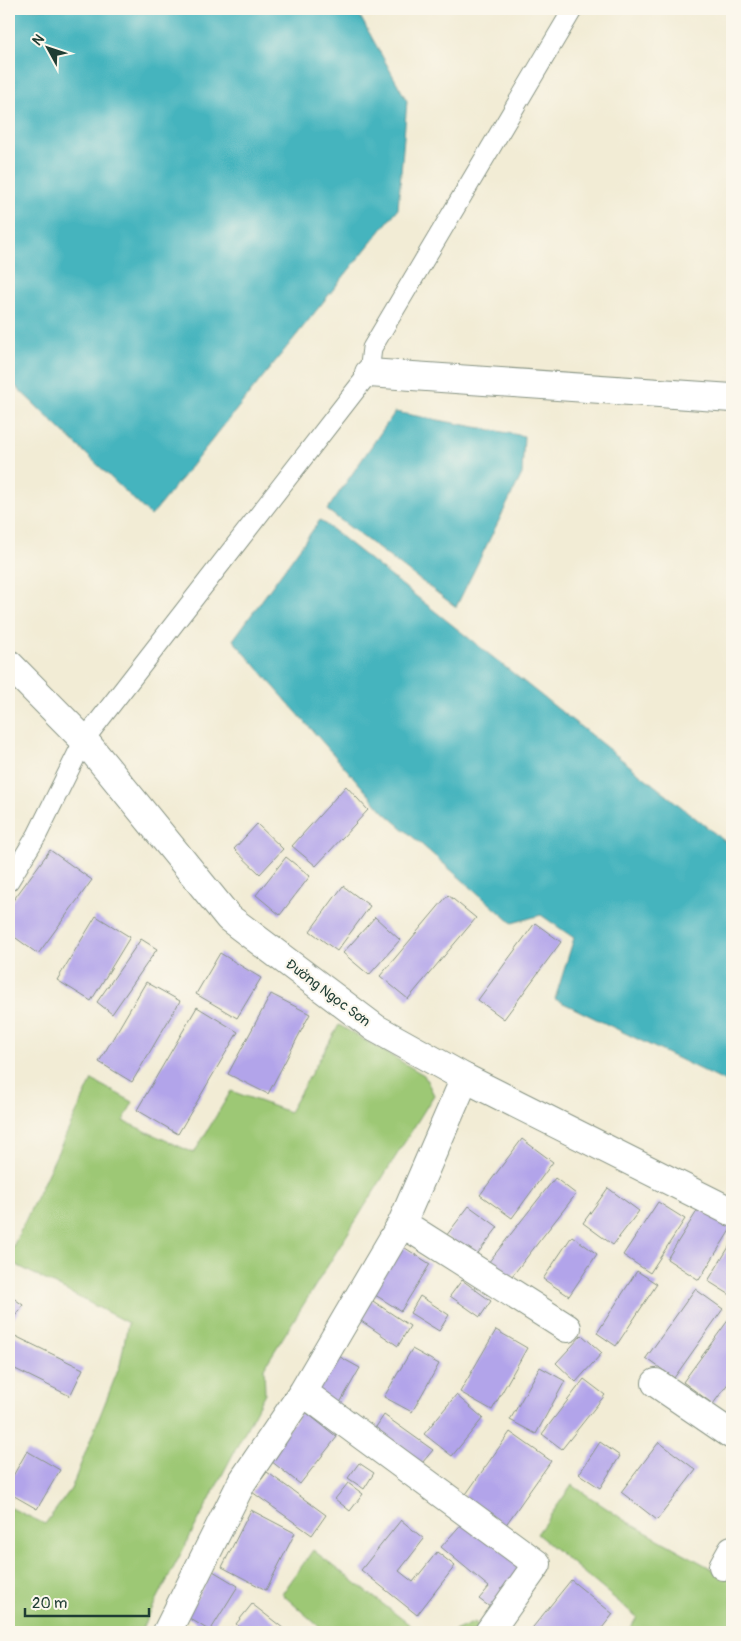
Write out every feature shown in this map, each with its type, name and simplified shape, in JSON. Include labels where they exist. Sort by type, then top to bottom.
[{"type":"street","points":[[370,373],[732,398]]},
{"type":"street","name":"Đường Ngọc Sơn","points":[[9,664],[84,740],[229,918],[374,1028],[465,1078],[732,1212]]},
{"type":"street","points":[[167,1632],[242,1482],[303,1392],[402,1223],[465,1078]]},
{"type":"street","points":[[402,1223],[567,1328]]},
{"type":"street","points":[[656,1383],[732,1435]]},
{"type":"street","points":[[303,1392],[537,1564],[489,1632]]},
{"type":"lane","points":[[9,881],[37,835],[84,740],[370,373],[372,348],[573,9]]},
{"type":"green space","points":[[339,1025],[424,1075],[434,1095],[264,1368],[265,1393],[140,1632],[9,1632],[9,1507],[45,1524],[71,1489],[120,1365],[128,1323],[9,1261],[9,1255],[92,1080],[133,1102],[123,1121],[194,1153],[231,1091],[289,1112]]},
{"type":"green space","points":[[572,1485],[624,1520],[732,1580],[732,1632],[628,1632],[637,1617],[537,1534]]},
{"type":"green space","points":[[313,1550],[419,1632],[325,1632],[282,1594]]},
{"type":"green space","points":[[475,1622],[485,1632],[452,1632]]},
{"type":"water","points":[[9,9],[356,9],[407,101],[398,209],[151,516],[9,380]]},
{"type":"water","points":[[395,412],[524,436],[522,474],[456,607],[327,510]]},
{"type":"water","points":[[320,520],[732,847],[732,1085],[555,999],[574,938],[541,915],[512,923],[384,812],[233,640]]},
{"type":"building","points":[[346,786],[368,810],[316,866],[292,846]]},
{"type":"building","points":[[257,824],[283,849],[260,874],[234,849]]},
{"type":"building","points":[[50,850],[92,880],[38,954],[9,933],[9,906]]},
{"type":"building","points":[[286,857],[310,876],[280,915],[256,895]]},
{"type":"building","points":[[343,886],[370,906],[337,951],[310,931]]},
{"type":"building","points":[[448,895],[476,918],[408,999],[380,976]]},
{"type":"building","points":[[96,916],[130,937],[91,1001],[57,980]]},
{"type":"building","points":[[375,917],[400,940],[369,975],[343,953]]},
{"type":"building","points":[[535,923],[561,942],[504,1019],[478,1000]]},
{"type":"building","points":[[141,939],[157,949],[112,1014],[97,1002]]},
{"type":"building","points":[[220,953],[261,978],[237,1018],[196,994]]},
{"type":"building","points":[[146,982],[180,1001],[132,1082],[99,1062]]},
{"type":"building","points":[[271,994],[310,1014],[268,1094],[228,1074]]},
{"type":"building","points":[[197,1007],[238,1032],[178,1134],[137,1110]]},
{"type":"building","points":[[522,1139],[553,1162],[512,1218],[480,1195]]},
{"type":"building","points":[[555,1178],[576,1194],[509,1280],[488,1263]]},
{"type":"building","points":[[608,1188],[639,1211],[613,1245],[583,1223]]},
{"type":"building","points":[[658,1202],[685,1219],[650,1273],[623,1255]]},
{"type":"building","points":[[469,1206],[498,1227],[475,1257],[446,1236]]},
{"type":"building","points":[[699,1208],[732,1227],[699,1280],[667,1259]]},
{"type":"building","points":[[572,1236],[597,1254],[569,1296],[543,1279]]},
{"type":"building","points":[[732,1242],[732,1296],[708,1281]]},
{"type":"building","points":[[402,1246],[430,1264],[401,1311],[372,1293]]},
{"type":"building","points":[[637,1271],[657,1284],[616,1346],[597,1333]]},
{"type":"building","points":[[462,1280],[491,1301],[480,1317],[450,1296]]},
{"type":"building","points":[[695,1289],[723,1309],[674,1378],[646,1358]]},
{"type":"building","points":[[9,1295],[23,1305],[9,1325]]},
{"type":"building","points":[[364,1295],[410,1326],[398,1346],[351,1314]]},
{"type":"building","points":[[420,1296],[449,1315],[439,1331],[410,1313]]},
{"type":"building","points":[[732,1315],[732,1378],[713,1404],[683,1382]]},
{"type":"building","points":[[496,1330],[527,1348],[492,1410],[460,1392]]},
{"type":"building","points":[[11,1334],[83,1369],[70,1396],[9,1366],[9,1339]]},
{"type":"building","points":[[582,1335],[602,1353],[576,1382],[556,1363]]},
{"type":"building","points":[[412,1349],[439,1364],[412,1412],[384,1397]]},
{"type":"building","points":[[331,1352],[360,1368],[337,1408],[309,1392]]},
{"type":"building","points":[[540,1367],[565,1381],[536,1434],[510,1420]]},
{"type":"building","points":[[584,1379],[605,1395],[562,1449],[542,1434]]},
{"type":"building","points":[[456,1395],[483,1418],[452,1456],[424,1434]]},
{"type":"building","points":[[303,1410],[337,1437],[300,1484],[266,1457]]},
{"type":"building","points":[[384,1415],[433,1450],[417,1469],[370,1436]]},
{"type":"building","points":[[510,1432],[551,1461],[505,1526],[464,1497]]},
{"type":"building","points":[[600,1442],[620,1456],[600,1488],[579,1474]]},
{"type":"building","points":[[659,1442],[696,1470],[657,1520],[621,1492]]},
{"type":"building","points":[[27,1451],[60,1470],[37,1509],[9,1493],[9,1483]]},
{"type":"building","points":[[359,1463],[374,1473],[364,1489],[348,1478]]},
{"type":"building","points":[[267,1472],[326,1515],[312,1535],[252,1492]]},
{"type":"building","points":[[348,1483],[363,1494],[350,1511],[335,1499]]},
{"type":"building","points":[[251,1510],[295,1533],[266,1590],[222,1567]]},
{"type":"building","points":[[401,1520],[424,1539],[399,1571],[413,1582],[437,1552],[455,1566],[417,1615],[361,1570]]},
{"type":"building","points":[[465,1520],[527,1571],[494,1610],[479,1599],[489,1587],[441,1547]]},
{"type":"building","points":[[213,1571],[238,1586],[210,1631],[186,1616]]},
{"type":"building","points":[[571,1580],[613,1614],[599,1632],[589,1632],[584,1628],[580,1632],[529,1632]]},
{"type":"building","points":[[252,1604],[288,1632],[246,1632],[236,1624]]},
{"type":"building","points":[[231,1627],[238,1632],[227,1632]]}]
